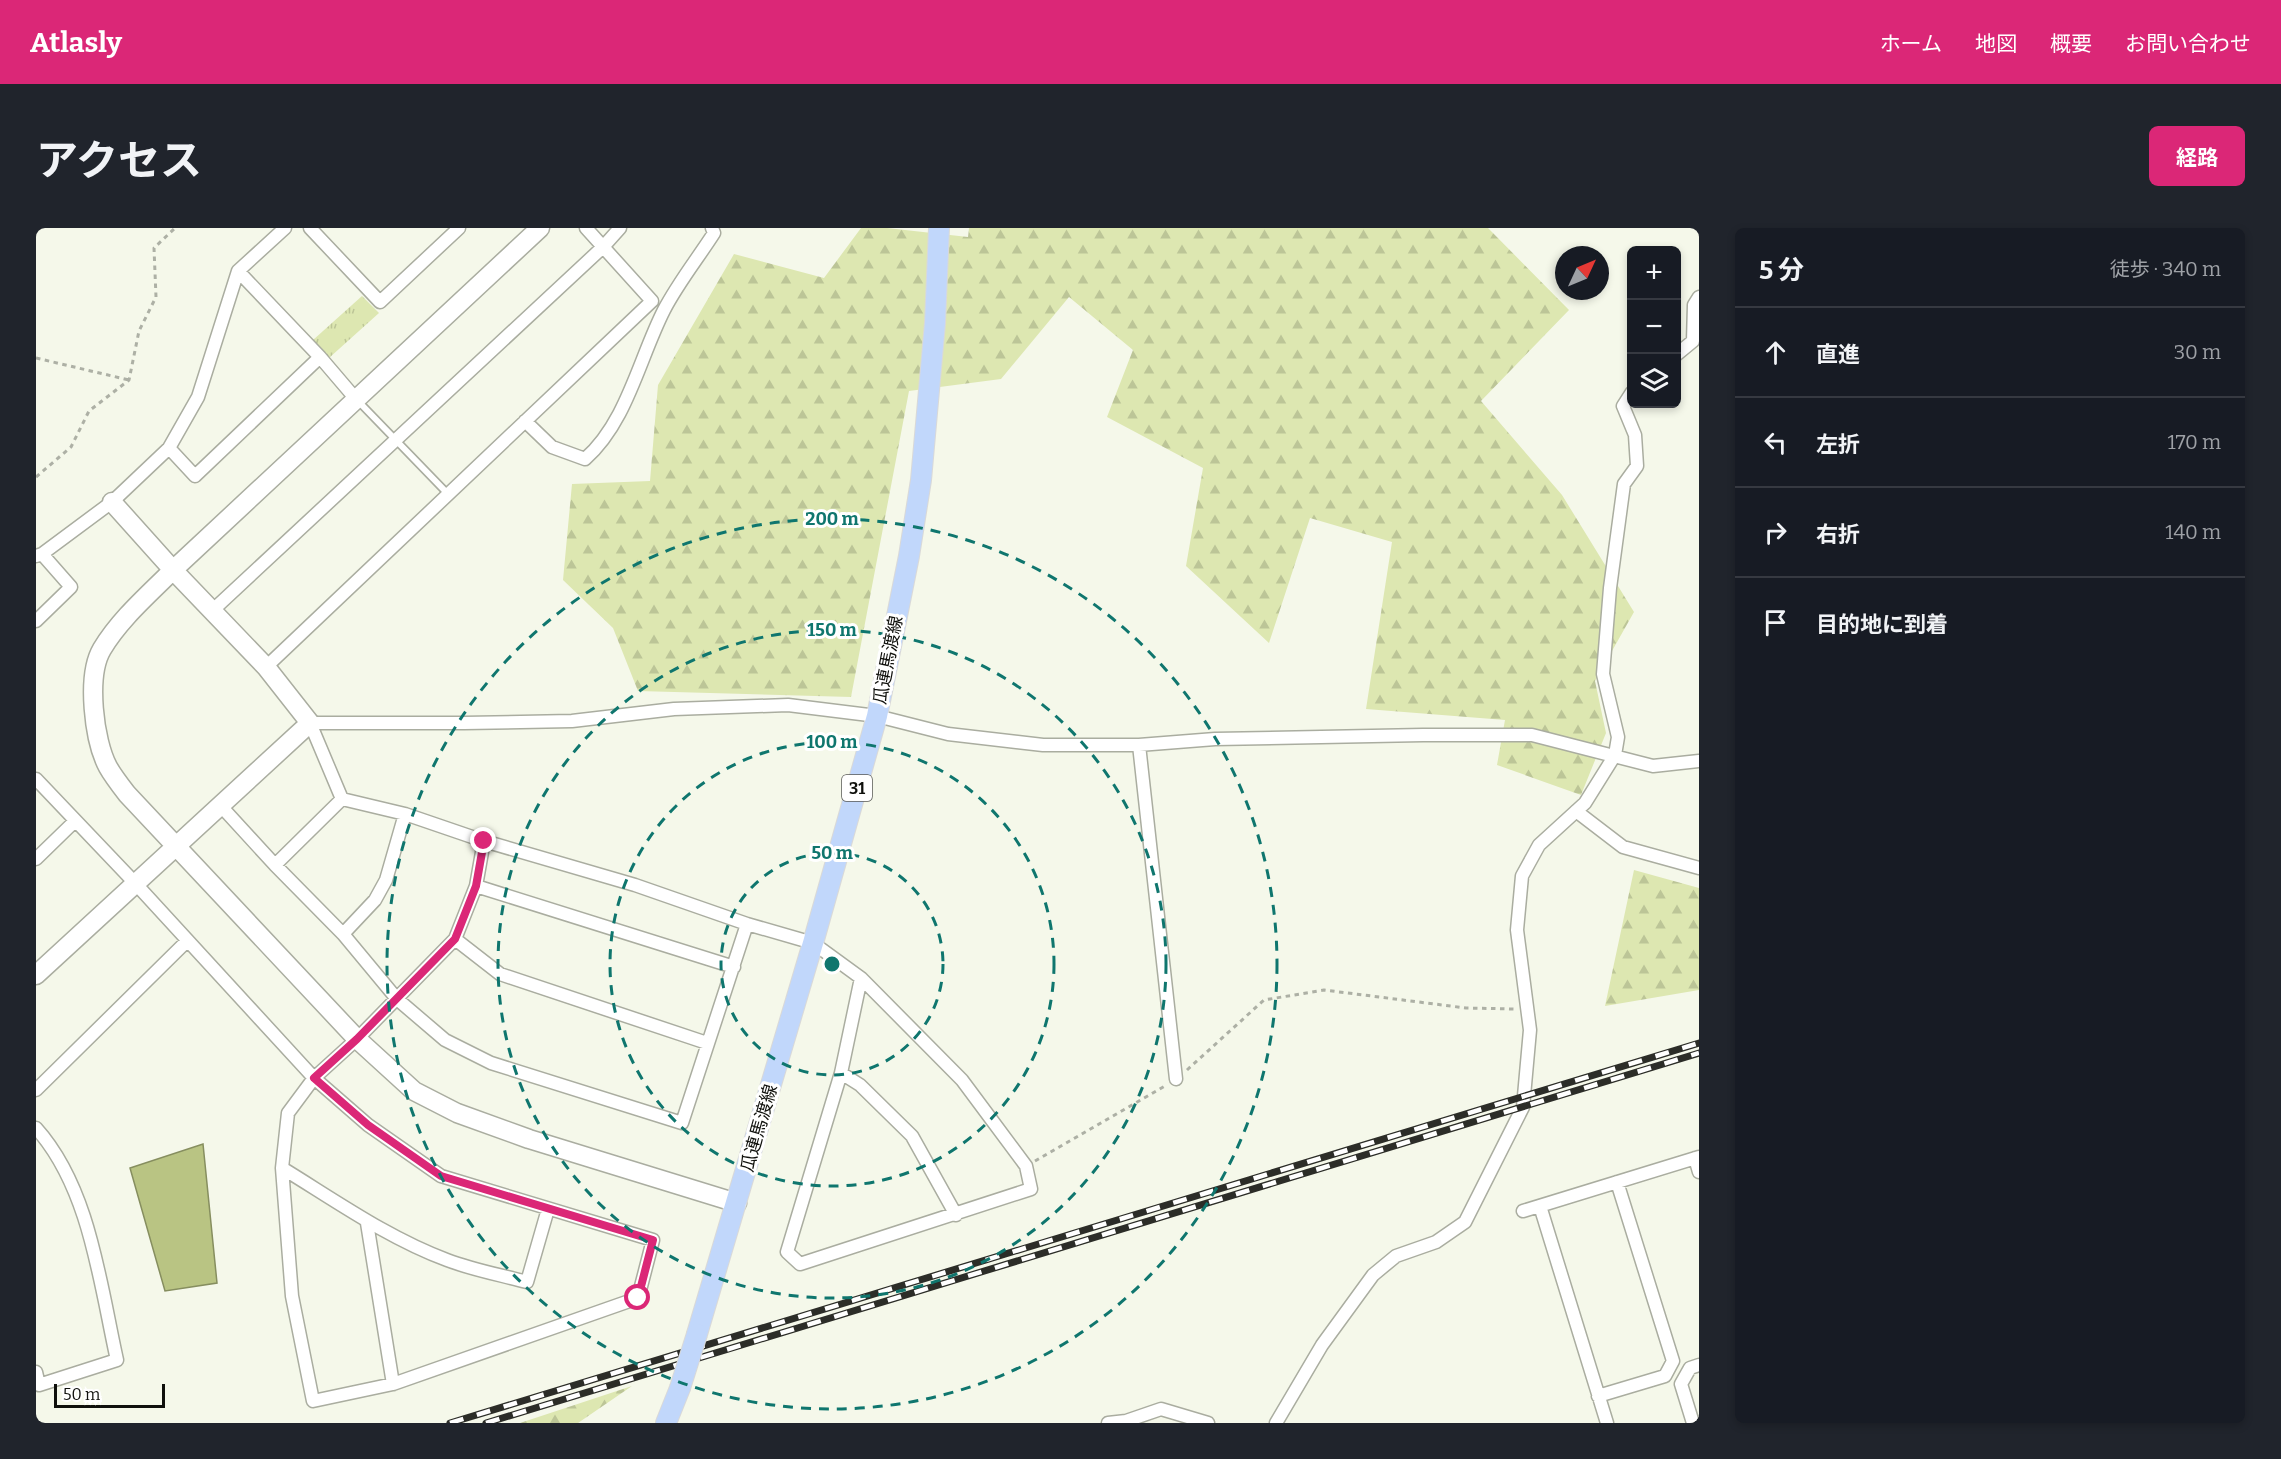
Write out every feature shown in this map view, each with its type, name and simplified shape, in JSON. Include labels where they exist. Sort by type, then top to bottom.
[{"type":"main road","name":"瓜連馬渡線","points":[[666,1423],[680,1388],[737,1203],[877,716],[909,556],[921,480],[935,323],[939,228]]},
{"type":"street","points":[[36,621],[72,587],[39,555],[112,502],[169,448],[198,397],[238,271],[285,228]]},
{"type":"street","points":[[310,228],[380,302],[459,228]]},
{"type":"street","points":[[540,228],[173,570],[120,624],[100,652],[95,677],[93,708],[97,739],[108,767],[126,794],[357,1039],[414,1091],[457,1113],[529,1139],[737,1203]]},
{"type":"street","points":[[266,667],[652,301],[586,228]]},
{"type":"street","points":[[213,610],[603,247],[620,228]]},
{"type":"street","points":[[525,421],[552,447],[585,459],[600,445],[619,412],[664,309],[714,233],[712,228]]},
{"type":"street","points":[[238,271],[356,398]]},
{"type":"street","points":[[1678,354],[1693,341],[1695,305],[1699,297]]},
{"type":"street","points":[[169,448],[195,477],[320,357]]},
{"type":"street","points":[[1276,1423],[1322,1346],[1373,1275],[1396,1256],[1436,1242],[1466,1222],[1523,1107],[1530,1030],[1517,930],[1522,876],[1539,845],[1585,803],[1615,755],[1618,737],[1603,674],[1610,588],[1624,484],[1636,466],[1635,435],[1623,406],[1627,400]]},
{"type":"street","points":[[112,502],[173,570],[266,667],[310,723],[342,799]]},
{"type":"street","points":[[36,975],[310,723],[572,721],[675,709],[788,705],[877,716],[948,734],[1043,745],[1139,745],[1238,738],[1532,735],[1653,766],[1699,761]]},
{"type":"street","points":[[1139,745],[1176,1079]]},
{"type":"street","points":[[36,779],[314,1078],[368,1125],[441,1176],[653,1240],[638,1298],[393,1384],[313,1401],[292,1296],[282,1168],[288,1113],[314,1078],[357,1039],[455,939],[476,886],[484,841]]},
{"type":"street","points":[[342,799],[405,814],[484,841],[635,885],[747,924],[813,943],[861,978],[962,1080],[1026,1166],[1031,1189],[800,1264],[787,1252],[841,1072],[861,978]]},
{"type":"street","points":[[275,865],[342,799]]},
{"type":"street","points":[[220,805],[343,934],[397,999],[445,1040],[491,1063],[682,1123],[747,924]]},
{"type":"street","points":[[1576,811],[1623,847],[1699,868]]},
{"type":"street","points":[[343,934],[375,900],[386,880],[405,814]]},
{"type":"street","points":[[36,859],[75,821]]},
{"type":"street","points":[[476,886],[734,967]]},
{"type":"street","points":[[455,939],[500,974],[707,1043]]},
{"type":"street","points":[[36,1090],[188,942]]},
{"type":"street","points":[[841,1072],[860,1085],[912,1136],[956,1215]]},
{"type":"street","points":[[36,1128],[67,1173],[86,1222],[117,1360],[39,1385],[36,1372]]},
{"type":"street","points":[[1523,1211],[1697,1158],[1699,1172]]},
{"type":"street","points":[[282,1168],[367,1223],[447,1260],[527,1282],[548,1209]]},
{"type":"street","points":[[1598,1396],[1665,1376],[1673,1361],[1617,1182]]},
{"type":"street","points":[[1540,1206],[1606,1423]]},
{"type":"street","points":[[367,1223],[393,1384]]},
{"type":"street","points":[[1693,1423],[1681,1384],[1690,1368],[1699,1365]]},
{"type":"street","points":[[1108,1423],[1126,1421],[1161,1409],[1209,1423]]},
{"type":"lane","points":[[356,398],[448,494]]},
{"type":"path","points":[[36,477],[71,447],[89,411],[129,380],[139,331],[156,297],[154,248],[175,228]]},
{"type":"path","points":[[36,358],[129,380]]},
{"type":"path","points":[[1026,1166],[1176,1079],[1264,1000],[1324,990],[1466,1008],[1527,1009]]},
{"type":"green space","points":[[861,228],[887,228],[968,237],[969,228],[1488,228],[1555,296],[1555,300],[1559,300],[1569,310],[1481,401],[1562,495],[1634,612],[1595,681],[1606,733],[1581,795],[1497,765],[1505,720],[1366,709],[1392,542],[1310,518],[1269,643],[1186,566],[1203,468],[1107,417],[1133,350],[1069,297],[1001,379],[909,391],[851,697],[638,691],[613,628],[563,580],[572,484],[650,481],[658,385],[734,254],[824,278]]},
{"type":"green space","points":[[362,296],[379,313],[329,358],[313,340]]},
{"type":"green space","points":[[1634,870],[1699,888],[1699,990],[1605,1006]]},
{"type":"green space","points":[[632,1386],[578,1423],[520,1423]]},
{"type":"shaded area","points":[[203,1144],[217,1283],[165,1291],[130,1168]]},
{"type":"railway","points":[[450,1423],[1699,1043]]},
{"type":"railway","points":[[486,1423],[1699,1053]]},
{"type":"route","points":[[484,841],[476,886],[455,939],[357,1039],[314,1078],[368,1125],[441,1176],[653,1240],[638,1298]]}]
